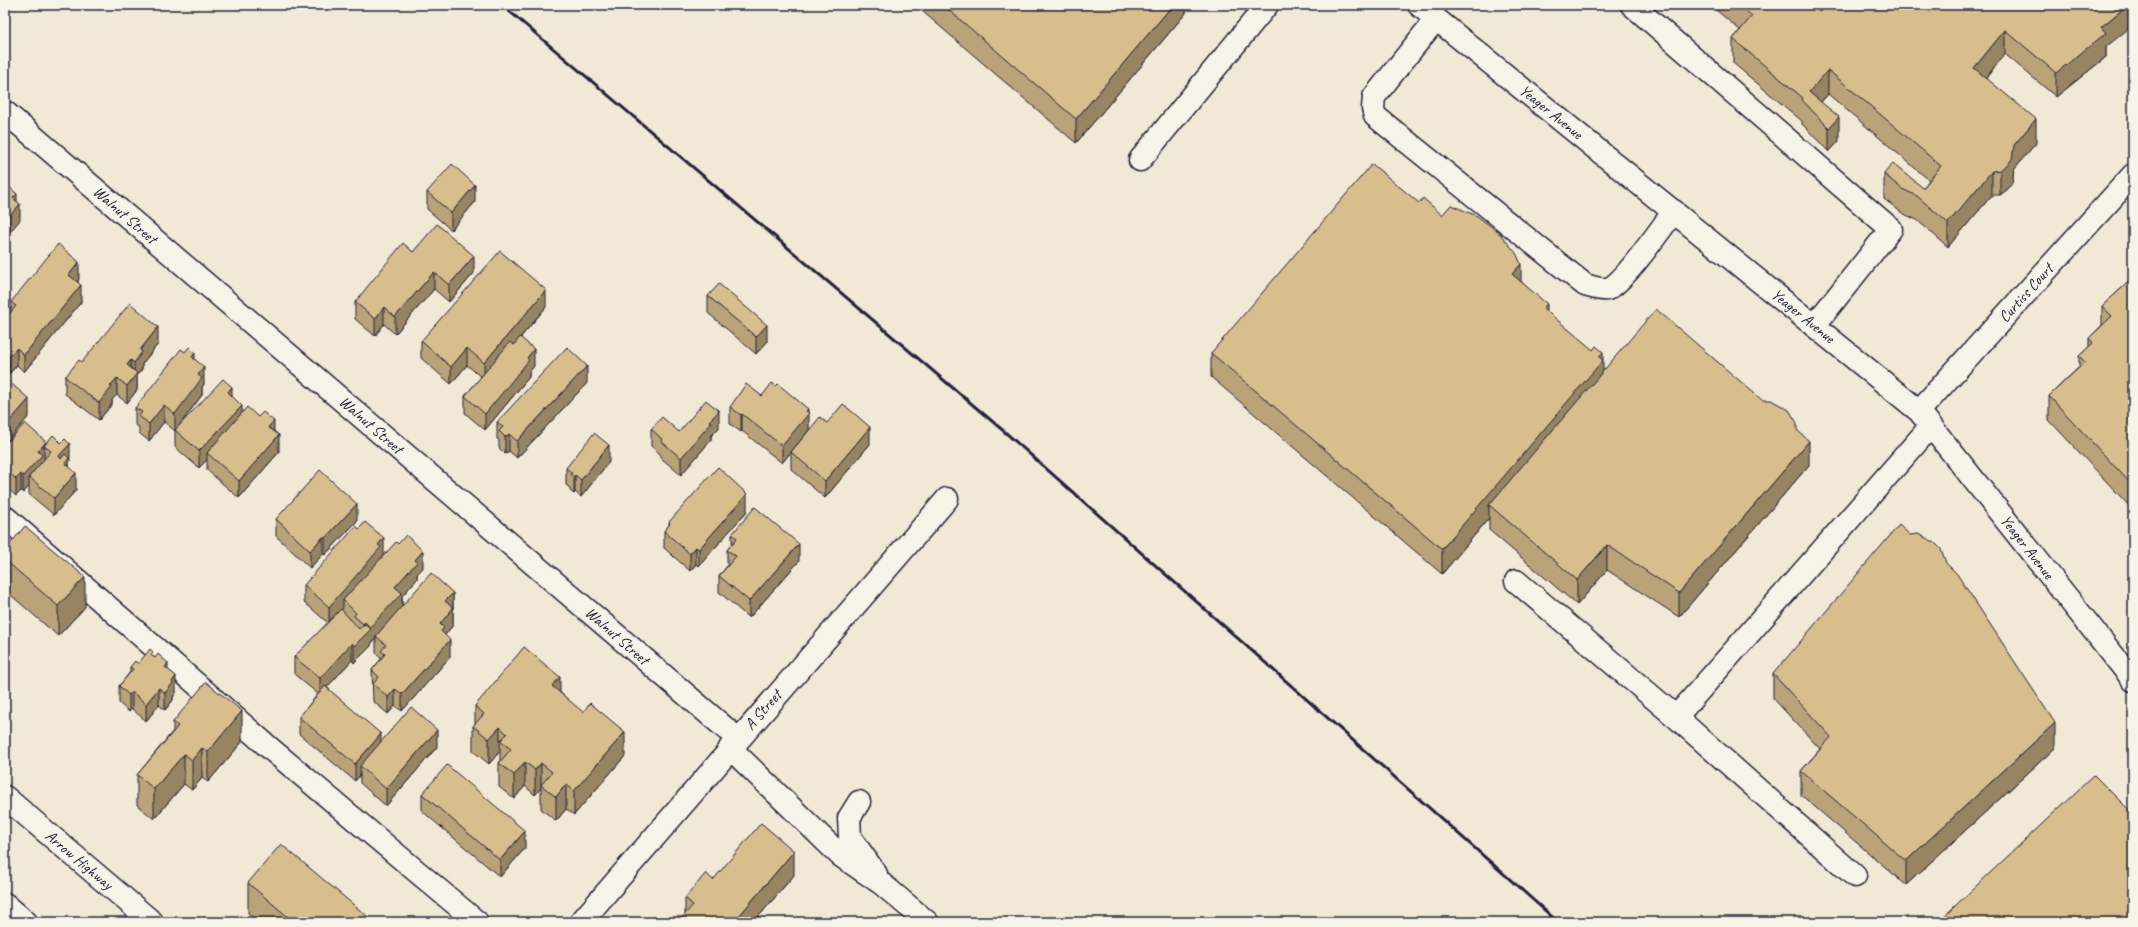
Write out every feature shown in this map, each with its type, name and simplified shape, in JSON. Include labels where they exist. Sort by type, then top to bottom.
[{"type":"street","name":"Yeager Avenue","points":[[1419,5],[1925,418],[2133,680]]},
{"type":"street","points":[[1632,5],[1891,229],[1814,326]]},
{"type":"street","points":[[1140,160],[1263,6]]},
{"type":"street","points":[[1436,20],[1374,97],[1373,108],[1375,116],[1585,285],[1607,289],[1620,280],[1674,212]]},
{"type":"street","name":"Walnut Street","points":[[5,112],[734,744],[840,856],[882,884]]},
{"type":"street","name":"Curtiss Court","points":[[1676,717],[1925,418],[2133,175]]},
{"type":"street","name":"A Street","points":[[581,922],[947,499]]},
{"type":"street","points":[[5,517],[272,750],[477,922]]},
{"type":"street","points":[[1516,580],[1676,717],[1855,876]]},
{"type":"street","name":"Arrow Highway","points":[[5,797],[152,922]]},
{"type":"street","points":[[859,802],[849,818],[850,836],[882,884],[927,922]]},
{"type":"street","points":[[5,904],[26,922]]},
{"type":"building","points":[[943,5],[1173,5],[1076,119]]},
{"type":"building","points":[[1739,5],[2128,5],[2101,27],[2106,33],[2056,73],[2005,30],[1974,68],[2036,119],[2014,145],[2012,159],[2008,164],[2000,170],[1992,171],[1948,223],[1917,196],[1902,189],[1884,174],[1893,163],[1923,188],[1941,166],[1828,70],[1809,92],[1839,117],[1829,128],[1802,100],[1803,98],[1733,39],[1752,16]]},
{"type":"building","points":[[452,164],[475,185],[451,213],[427,192]]},
{"type":"building","points":[[1372,164],[1419,203],[1423,198],[1442,215],[1451,205],[1477,216],[1489,225],[1501,235],[1516,253],[1521,264],[1512,274],[1547,304],[1543,308],[1593,350],[1596,346],[1603,352],[1599,357],[1603,360],[1442,549],[1211,353]]},
{"type":"building","points":[[5,183],[17,194],[13,198],[20,204],[5,221]]},
{"type":"building","points":[[437,224],[474,256],[449,285],[434,272],[395,317],[384,307],[375,319],[355,302],[403,243],[413,252]]},
{"type":"building","points":[[58,244],[79,262],[69,275],[81,285],[24,355],[17,348],[9,357],[5,353],[5,319],[16,306],[11,302]]},
{"type":"building","points":[[500,251],[546,290],[484,363],[467,348],[451,367],[421,341]]},
{"type":"building","points":[[2133,278],[2133,486],[2049,396],[2085,362],[2079,356],[2093,343],[2089,338],[2112,316],[2102,306]]},
{"type":"building","points":[[719,284],[767,325],[756,337],[708,296]]},
{"type":"building","points":[[130,303],[158,327],[140,350],[142,352],[134,363],[131,360],[127,365],[137,373],[127,386],[117,378],[110,386],[112,387],[99,403],[65,377],[79,360],[82,362]]},
{"type":"building","points":[[1656,309],[1762,400],[1771,400],[1789,410],[1797,423],[1797,430],[1809,441],[1679,593],[1607,545],[1577,580],[1489,505]]},
{"type":"building","points":[[520,337],[534,349],[527,358],[529,360],[485,414],[465,396],[510,342],[514,345]]},
{"type":"building","points":[[189,347],[195,353],[192,357],[204,367],[198,375],[202,378],[175,414],[164,405],[149,424],[139,416],[142,412],[135,408],[181,349],[185,352]]},
{"type":"building","points":[[567,347],[587,366],[517,441],[509,434],[505,437],[499,431],[503,427],[497,422]]},
{"type":"building","points":[[5,378],[29,399],[5,427]]},
{"type":"building","points":[[223,379],[232,387],[228,392],[242,406],[199,451],[175,430]]},
{"type":"building","points":[[772,383],[776,386],[778,384],[808,409],[806,411],[809,413],[782,446],[742,414],[741,415],[730,407],[746,384],[762,396]]},
{"type":"building","points":[[706,400],[719,411],[709,421],[711,423],[681,458],[661,441],[662,439],[651,429],[662,417],[679,432]]},
{"type":"building","points":[[843,404],[870,427],[825,481],[791,452],[820,417],[827,423]]},
{"type":"building","points":[[247,407],[258,417],[263,412],[274,421],[268,427],[279,435],[239,481],[207,453]]},
{"type":"building","points":[[25,423],[46,442],[38,451],[42,455],[23,476],[21,474],[16,479],[5,469],[5,438],[9,441]]},
{"type":"building","points":[[594,433],[609,445],[581,480],[575,475],[574,477],[570,474],[572,473],[566,468]]},
{"type":"building","points":[[53,435],[61,443],[65,439],[70,444],[59,456],[61,459],[65,454],[69,458],[65,463],[76,473],[54,498],[29,477],[51,451],[44,446]]},
{"type":"building","points":[[718,467],[747,494],[699,549],[696,547],[690,554],[664,531],[670,524],[669,522]]},
{"type":"building","points":[[320,470],[357,504],[325,538],[323,537],[310,551],[276,519]]},
{"type":"building","points":[[755,507],[799,544],[749,601],[719,576],[736,556],[727,550],[737,538],[732,534]]},
{"type":"building","points":[[365,522],[384,538],[378,545],[381,547],[329,607],[304,585],[356,526],[359,529]]},
{"type":"building","points":[[1899,525],[1910,535],[1918,534],[1934,542],[1941,549],[1946,563],[1957,574],[2055,723],[1906,861],[1801,771],[1831,737],[1773,674]]},
{"type":"building","points":[[25,526],[85,577],[58,606],[5,560],[5,550]]},
{"type":"building","points":[[406,535],[423,551],[415,560],[417,562],[395,587],[402,593],[370,627],[365,622],[363,624],[354,616],[356,613],[343,600],[396,542],[398,544]]},
{"type":"building","points":[[431,573],[453,593],[445,601],[453,608],[440,624],[444,628],[441,631],[450,640],[402,694],[395,689],[388,697],[373,684],[379,677],[372,670],[385,654],[381,651],[386,645],[376,636]]},
{"type":"building","points":[[341,609],[359,629],[365,624],[371,629],[354,646],[352,643],[320,678],[294,657]]},
{"type":"building","points":[[524,647],[560,677],[552,686],[583,712],[590,703],[625,732],[574,791],[566,784],[556,797],[541,785],[552,772],[541,763],[535,770],[525,762],[514,775],[499,763],[511,749],[500,741],[507,734],[500,727],[489,739],[473,726],[484,714],[475,706]]},
{"type":"building","points":[[150,649],[153,652],[151,655],[155,658],[158,654],[168,663],[165,667],[176,676],[172,682],[173,683],[165,693],[159,688],[146,704],[132,692],[129,695],[119,686],[133,669],[130,667],[135,661],[138,664]]},
{"type":"building","points":[[206,682],[242,711],[208,752],[202,748],[192,760],[184,754],[154,789],[137,775],[178,726],[173,722]]},
{"type":"building","points":[[325,686],[381,734],[355,764],[299,717]]},
{"type":"building","points":[[411,707],[437,730],[386,789],[360,766]]},
{"type":"building","points":[[447,765],[525,831],[500,860],[422,794]]},
{"type":"building","points":[[2094,775],[2133,814],[2133,922],[1938,922]]},
{"type":"building","points":[[761,823],[794,851],[734,922],[678,922],[693,905],[685,898],[706,873],[713,880]]},
{"type":"building","points":[[281,844],[374,922],[294,922],[248,883]]},
{"type":"railway","points":[[502,5],[1006,433],[1558,922]]}]
